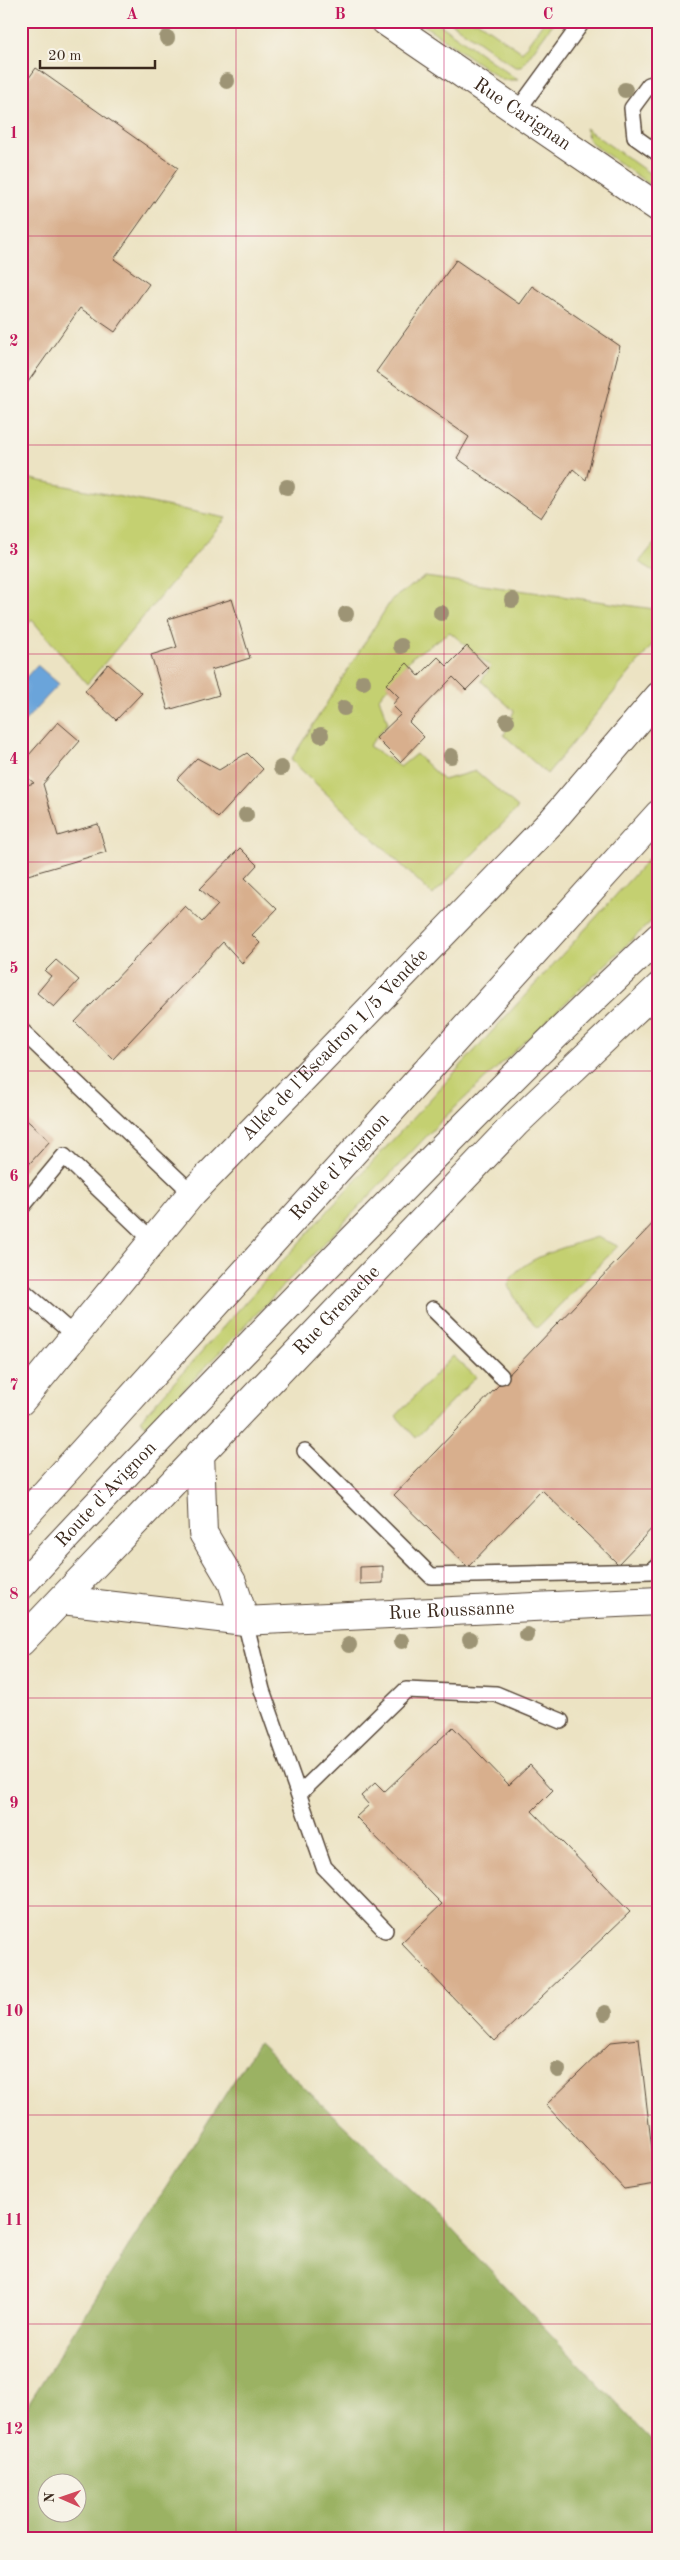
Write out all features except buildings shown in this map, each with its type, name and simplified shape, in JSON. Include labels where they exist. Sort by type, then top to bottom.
[{"type":"street","name":"Rue Carignan","points":[[385,21],[659,208]]},
{"type":"street","name":"Allée de l'Escadron 1/5 Vendée","points":[[21,1401],[192,1193],[552,821],[659,696]]},
{"type":"street","name":"Route d'Avignon","points":[[21,1520],[659,814]]},
{"type":"street","name":"Route d'Avignon","points":[[21,1586],[185,1409],[418,1170],[567,1022],[659,937]]},
{"type":"street","name":"Rue Grenache","points":[[21,1642],[516,1123],[659,987]]},
{"type":"street","points":[[200,1453],[203,1533],[232,1582],[245,1621]]},
{"type":"street","name":"Rue Roussanne","points":[[62,1600],[245,1621],[659,1601]]},
{"type":"lane","points":[[518,110],[583,21]]},
{"type":"lane","points":[[659,82],[649,85],[632,108],[635,137],[659,154]]},
{"type":"lane","points":[[21,1030],[192,1193]]},
{"type":"lane","points":[[21,1208],[64,1156],[153,1241]]},
{"type":"lane","points":[[21,1290],[75,1336]]},
{"type":"lane","points":[[433,1309],[501,1376]]},
{"type":"lane","points":[[306,1451],[431,1576],[651,1571],[659,1565]]},
{"type":"lane","points":[[245,1621],[262,1690],[300,1793],[324,1867],[385,1930]]},
{"type":"lane","points":[[300,1793],[406,1690],[496,1694],[561,1721]]},
{"type":"green space","points":[[418,21],[435,21],[518,80],[502,80]]},
{"type":"green space","points":[[449,21],[477,21],[522,52],[544,21],[555,21],[521,67],[515,67]]},
{"type":"green space","points":[[585,128],[659,180],[659,191],[595,146],[589,140]]},
{"type":"green space","points":[[21,477],[226,518],[87,684],[32,620],[21,631]]},
{"type":"green space","points":[[659,538],[659,574],[639,562]]},
{"type":"green space","points":[[425,577],[654,609],[659,613],[659,637],[547,774],[504,735],[514,711],[481,681],[491,667],[450,632],[412,657],[379,698],[388,723],[369,746],[400,767],[416,754],[443,780],[476,771],[518,808],[433,895],[291,760],[392,599]]},
{"type":"green space","points":[[659,847],[659,914],[444,1118],[148,1427],[140,1420],[291,1251]]},
{"type":"green space","points":[[596,1237],[618,1246],[537,1328],[521,1309],[508,1285],[513,1276],[533,1260]]},
{"type":"green space","points":[[453,1356],[476,1377],[416,1438],[396,1416]]},
{"type":"green space","points":[[258,2043],[438,2216],[659,2448],[659,2539],[21,2539],[21,2415]]},
{"type":"water","points":[[37,665],[59,684],[21,725],[21,683]]}]
